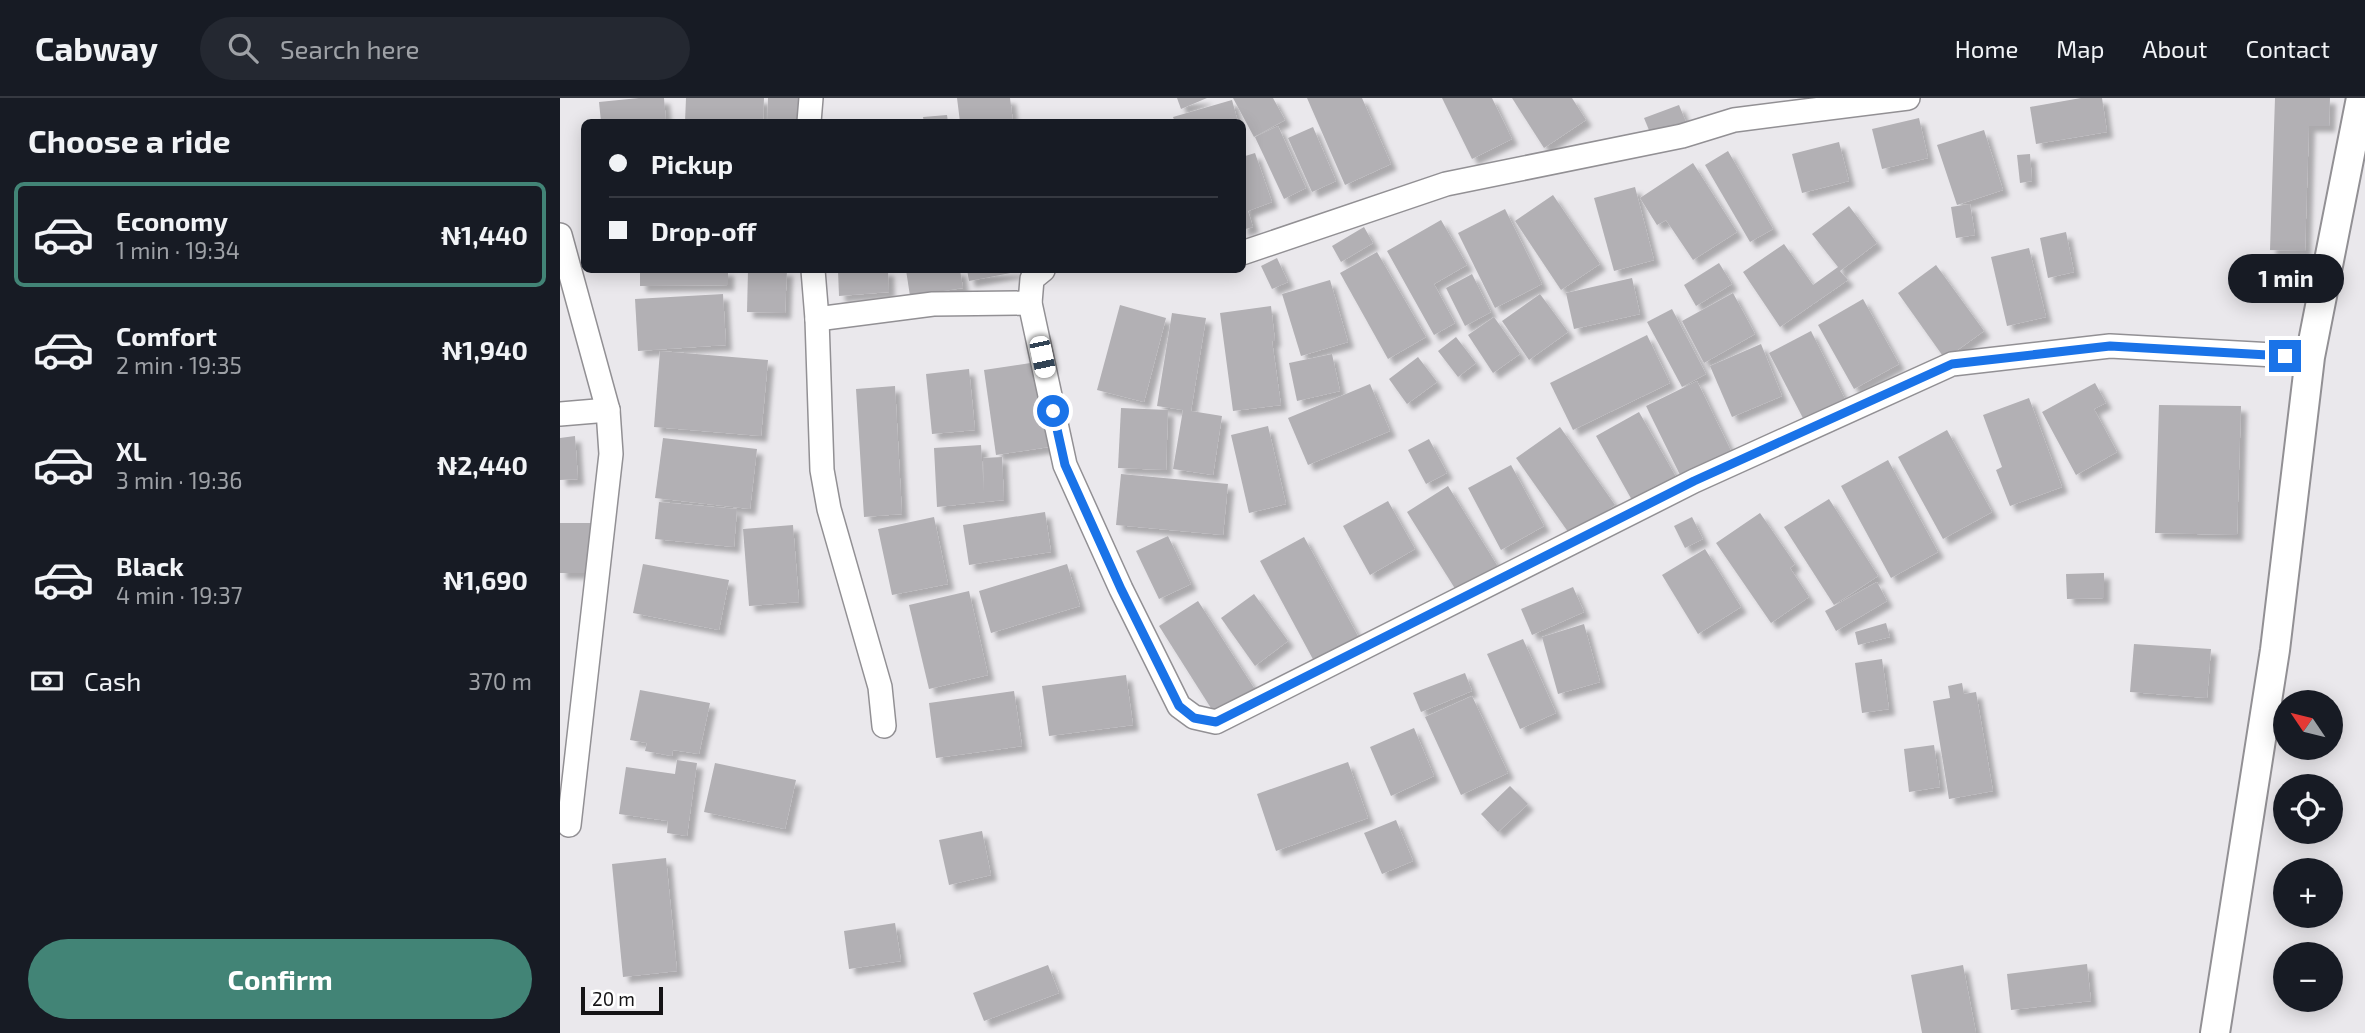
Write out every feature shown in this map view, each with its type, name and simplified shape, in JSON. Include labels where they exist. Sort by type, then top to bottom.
[{"type":"street","points":[[810,119],[811,98]]},
{"type":"street","points":[[1246,252],[1446,184],[1682,136],[1734,120],[1908,98]]},
{"type":"street","points":[[2215,1033],[2275,650],[2310,357],[2361,98]]},
{"type":"street","points":[[560,235],[608,410],[611,454],[569,825]]},
{"type":"street","points":[[813,273],[822,470],[829,509],[880,687],[884,726]]},
{"type":"street","points":[[1040,273],[1032,279],[1030,303],[1065,465],[1121,589],[1179,706],[1194,718],[1216,722],[1694,481],[1952,364],[2110,346],[2310,357]]},
{"type":"street","points":[[817,319],[933,304],[1030,303]]},
{"type":"street","points":[[560,414],[608,410]]},
{"type":"building","points":[[664,98],[666,119],[601,119],[599,102]]},
{"type":"building","points":[[686,98],[764,98],[763,119],[685,119]]},
{"type":"building","points":[[768,98],[800,98],[800,119],[767,119]]},
{"type":"building","points":[[957,98],[1010,98],[1013,119],[960,119]]},
{"type":"building","points":[[1177,98],[1207,98],[1181,109]]},
{"type":"building","points":[[1233,98],[1273,98],[1285,120],[1254,137]]},
{"type":"building","points":[[1307,98],[1362,98],[1391,164],[1345,185]]},
{"type":"building","points":[[1442,98],[1492,98],[1512,139],[1472,159]]},
{"type":"building","points":[[1512,98],[1572,98],[1586,120],[1544,148]]},
{"type":"building","points":[[2081,98],[2102,98],[2107,132],[2036,144],[2030,107]]},
{"type":"building","points":[[2275,98],[2330,98],[2329,126],[2309,126],[2305,251],[2270,250]]},
{"type":"building","points":[[1232,100],[1237,119],[1174,119],[1173,117]]},
{"type":"building","points":[[1679,105],[1686,122],[1651,135],[1644,118]]},
{"type":"building","points":[[947,115],[948,119],[923,119]]},
{"type":"building","points":[[1919,118],[1928,158],[1882,169],[1872,129]]},
{"type":"building","points":[[1278,126],[1306,188],[1284,199],[1255,137]]},
{"type":"building","points":[[1313,127],[1336,181],[1312,192],[1288,138]]},
{"type":"building","points":[[1984,130],[2003,190],[1957,205],[1937,145]]},
{"type":"building","points":[[1839,142],[1849,181],[1802,193],[1792,154]]},
{"type":"building","points":[[1728,151],[1773,229],[1750,242],[1705,165]]},
{"type":"building","points":[[1255,153],[1272,202],[1248,211],[1253,227],[1246,229],[1246,156]]},
{"type":"building","points":[[2030,154],[2032,181],[2020,183],[2017,155]]},
{"type":"building","points":[[1693,163],[1737,232],[1693,260],[1666,220],[1657,225],[1640,198]]},
{"type":"building","points":[[1635,187],[1654,260],[1614,271],[1594,198]]},
{"type":"building","points":[[1553,195],[1600,264],[1561,290],[1515,221]]},
{"type":"building","points":[[1970,204],[1975,235],[1956,238],[1951,207]]},
{"type":"building","points":[[1849,206],[1877,243],[1840,271],[1848,280],[1780,327],[1743,272],[1784,244],[1813,285],[1838,267],[1812,234]]},
{"type":"building","points":[[1505,209],[1542,284],[1495,308],[1458,233]]},
{"type":"building","points":[[1441,220],[1467,265],[1434,284],[1455,323],[1434,335],[1387,251]]},
{"type":"building","points":[[1364,227],[1373,243],[1341,262],[1332,246]]},
{"type":"building","points":[[2066,232],[2074,272],[2048,278],[2040,238]]},
{"type":"building","points":[[2029,248],[2046,317],[2007,326],[1991,257]]},
{"type":"building","points":[[1377,252],[1426,337],[1388,359],[1340,273]]},
{"type":"building","points":[[1277,258],[1288,282],[1272,289],[1261,266]]},
{"type":"building","points":[[1719,263],[1732,284],[1696,306],[1684,285]]},
{"type":"building","points":[[1936,265],[1984,331],[1945,359],[1898,293]]},
{"type":"building","points":[[640,273],[728,273],[728,285],[640,286]]},
{"type":"building","points":[[748,273],[787,273],[785,313],[747,312]]},
{"type":"building","points":[[838,273],[888,273],[889,292],[839,296]]},
{"type":"building","points":[[906,273],[960,273],[963,288],[910,296]]},
{"type":"building","points":[[968,273],[1011,273],[969,281]]},
{"type":"building","points":[[1472,274],[1491,312],[1465,326],[1446,288]]},
{"type":"building","points":[[1632,278],[1640,314],[1574,329],[1566,293]]},
{"type":"building","points":[[1330,280],[1348,342],[1301,356],[1282,294]]},
{"type":"building","points":[[1733,293],[1755,334],[1704,363],[1682,321]]},
{"type":"building","points":[[723,294],[726,345],[638,351],[635,299]]},
{"type":"building","points":[[1540,294],[1568,332],[1529,360],[1502,321]]},
{"type":"building","points":[[1863,299],[1899,364],[1854,389],[1818,325]]},
{"type":"building","points":[[1120,305],[1166,318],[1144,402],[1097,390]]},
{"type":"building","points":[[1271,306],[1275,341],[1272,341],[1281,405],[1233,411],[1220,313]]},
{"type":"building","points":[[1672,309],[1706,374],[1682,387],[1647,322]]},
{"type":"building","points":[[1172,313],[1206,318],[1191,411],[1222,416],[1213,475],[1173,469],[1183,410],[1157,406]]},
{"type":"building","points":[[1494,317],[1520,354],[1493,373],[1468,335]]},
{"type":"building","points":[[1811,331],[1845,399],[1804,420],[1769,353]]},
{"type":"building","points":[[1647,335],[1670,383],[1573,430],[1550,383]]},
{"type":"building","points":[[1456,337],[1476,363],[1458,377],[1438,351]]},
{"type":"building","points":[[1761,344],[1782,396],[1732,417],[1710,366]]},
{"type":"building","points":[[660,351],[768,360],[761,436],[654,427]]},
{"type":"building","points":[[1332,354],[1340,391],[1297,401],[1289,363]]},
{"type":"building","points":[[1418,357],[1437,382],[1407,404],[1389,379]]},
{"type":"building","points":[[1037,362],[1049,447],[996,455],[984,370]]},
{"type":"building","points":[[969,369],[975,430],[932,434],[926,374]]},
{"type":"building","points":[[1697,381],[1735,459],[1685,485],[1646,406]]},
{"type":"building","points":[[2095,383],[2106,403],[2094,409],[2117,452],[2076,475],[2042,412]]},
{"type":"building","points":[[1370,384],[1390,431],[1308,465],[1288,418]]},
{"type":"building","points":[[895,386],[902,514],[864,517],[856,389]]},
{"type":"building","points":[[2029,398],[2062,487],[2010,506],[1996,470],[2002,467],[1983,415]]},
{"type":"building","points":[[2159,405],[2241,406],[2237,535],[2155,533]]},
{"type":"building","points":[[1121,408],[1168,410],[1166,470],[1118,468]]},
{"type":"building","points":[[1639,412],[1680,484],[1637,509],[1596,436]]},
{"type":"building","points":[[1268,426],[1286,504],[1249,513],[1231,435]]},
{"type":"building","points":[[1560,427],[1615,505],[1571,536],[1516,458]]},
{"type":"building","points":[[1947,430],[1992,512],[1943,539],[1898,457]]},
{"type":"building","points":[[575,436],[578,479],[560,480],[560,438]]},
{"type":"building","points":[[663,438],[757,449],[750,509],[655,498]]},
{"type":"building","points":[[1429,439],[1447,473],[1426,484],[1408,450]]},
{"type":"building","points":[[981,445],[984,492],[983,458],[1002,457],[1004,500],[937,507],[934,448]]},
{"type":"building","points":[[1888,460],[1938,552],[1891,578],[1841,486]]},
{"type":"building","points":[[1511,465],[1544,526],[1501,550],[1468,488]]},
{"type":"building","points":[[1121,474],[1228,484],[1223,535],[1116,525]]},
{"type":"building","points":[[1448,486],[1500,570],[1459,595],[1407,512]]},
{"type":"building","points":[[1829,499],[1878,576],[1834,605],[1784,527]]},
{"type":"building","points":[[1388,501],[1415,549],[1370,575],[1343,526]]},
{"type":"building","points":[[659,502],[737,509],[734,547],[655,539]]},
{"type":"building","points":[[1045,512],[1051,552],[969,565],[963,525]]},
{"type":"building","points":[[1760,513],[1795,564],[1790,568],[1809,597],[1771,623],[1716,543]]},
{"type":"building","points":[[934,517],[948,584],[892,595],[878,529]]},
{"type":"building","points":[[1692,517],[1703,539],[1685,548],[1674,526]]},
{"type":"building","points":[[560,523],[596,523],[595,573],[560,573]]},
{"type":"building","points":[[793,525],[799,602],[749,606],[743,529]]},
{"type":"building","points":[[1168,536],[1191,584],[1159,599],[1136,551]]},
{"type":"building","points":[[1304,537],[1359,638],[1315,663],[1260,561]]},
{"type":"building","points":[[1705,549],[1741,607],[1698,634],[1662,575]]},
{"type":"building","points":[[643,564],[729,580],[719,630],[633,613]]},
{"type":"building","points":[[1067,564],[1080,606],[991,633],[979,591]]},
{"type":"building","points":[[2104,573],[2104,598],[2067,599],[2066,574]]},
{"type":"building","points":[[1877,582],[1887,601],[1836,631],[1825,611]]},
{"type":"building","points":[[1573,587],[1584,612],[1532,635],[1521,609]]},
{"type":"building","points":[[969,591],[988,675],[929,689],[909,605]]},
{"type":"building","points":[[1254,594],[1288,641],[1255,666],[1221,618]]},
{"type":"building","points":[[1198,601],[1256,691],[1216,716],[1159,626]]},
{"type":"building","points":[[1886,623],[1890,637],[1858,645],[1855,632]]},
{"type":"building","points":[[1584,624],[1600,682],[1558,694],[1542,637]]},
{"type":"building","points":[[1523,639],[1556,713],[1520,729],[1487,654]]},
{"type":"building","points":[[2134,644],[2211,649],[2207,698],[2130,692]]},
{"type":"building","points":[[1882,659],[1889,709],[1862,713],[1855,663]]},
{"type":"building","points":[[1465,673],[1472,691],[1421,712],[1413,693]]},
{"type":"building","points":[[1126,675],[1133,725],[1049,736],[1042,686]]},
{"type":"building","points":[[1962,683],[1964,694],[1976,692],[1993,791],[1949,799],[1933,701],[1950,698],[1948,686]]},
{"type":"building","points":[[640,690],[710,703],[699,754],[673,750],[672,756],[645,751],[647,743],[630,740]]},
{"type":"building","points":[[1014,691],[1022,746],[936,758],[929,703]]},
{"type":"building","points":[[1472,696],[1508,773],[1461,795],[1425,717]]},
{"type":"building","points":[[1414,728],[1434,776],[1391,796],[1370,747]]},
{"type":"building","points":[[1934,745],[1940,787],[1909,792],[1904,749]]},
{"type":"building","points":[[677,760],[697,763],[687,836],[667,833],[668,821],[619,814],[626,767],[675,774]]},
{"type":"building","points":[[1348,762],[1368,818],[1276,851],[1257,794]]},
{"type":"building","points":[[715,763],[796,780],[785,829],[704,812]]},
{"type":"building","points":[[1510,786],[1528,804],[1498,832],[1481,814]]},
{"type":"building","points":[[1396,820],[1413,861],[1382,874],[1364,833]]},
{"type":"building","points":[[982,831],[991,875],[949,885],[939,840]]},
{"type":"building","points":[[666,858],[677,971],[623,977],[612,864]]},
{"type":"building","points":[[895,923],[901,961],[849,969],[844,931]]},
{"type":"building","points":[[2087,964],[2091,1001],[2011,1010],[2007,974]]},
{"type":"building","points":[[1048,965],[1059,993],[984,1021],[973,993]]},
{"type":"building","points":[[1963,965],[1976,1033],[1922,1033],[1911,975]]},
{"type":"route","points":[[1053,411],[1065,465],[1121,589],[1179,706],[1194,718],[1216,722],[1694,481],[1952,364],[2110,346],[2285,356]]}]
